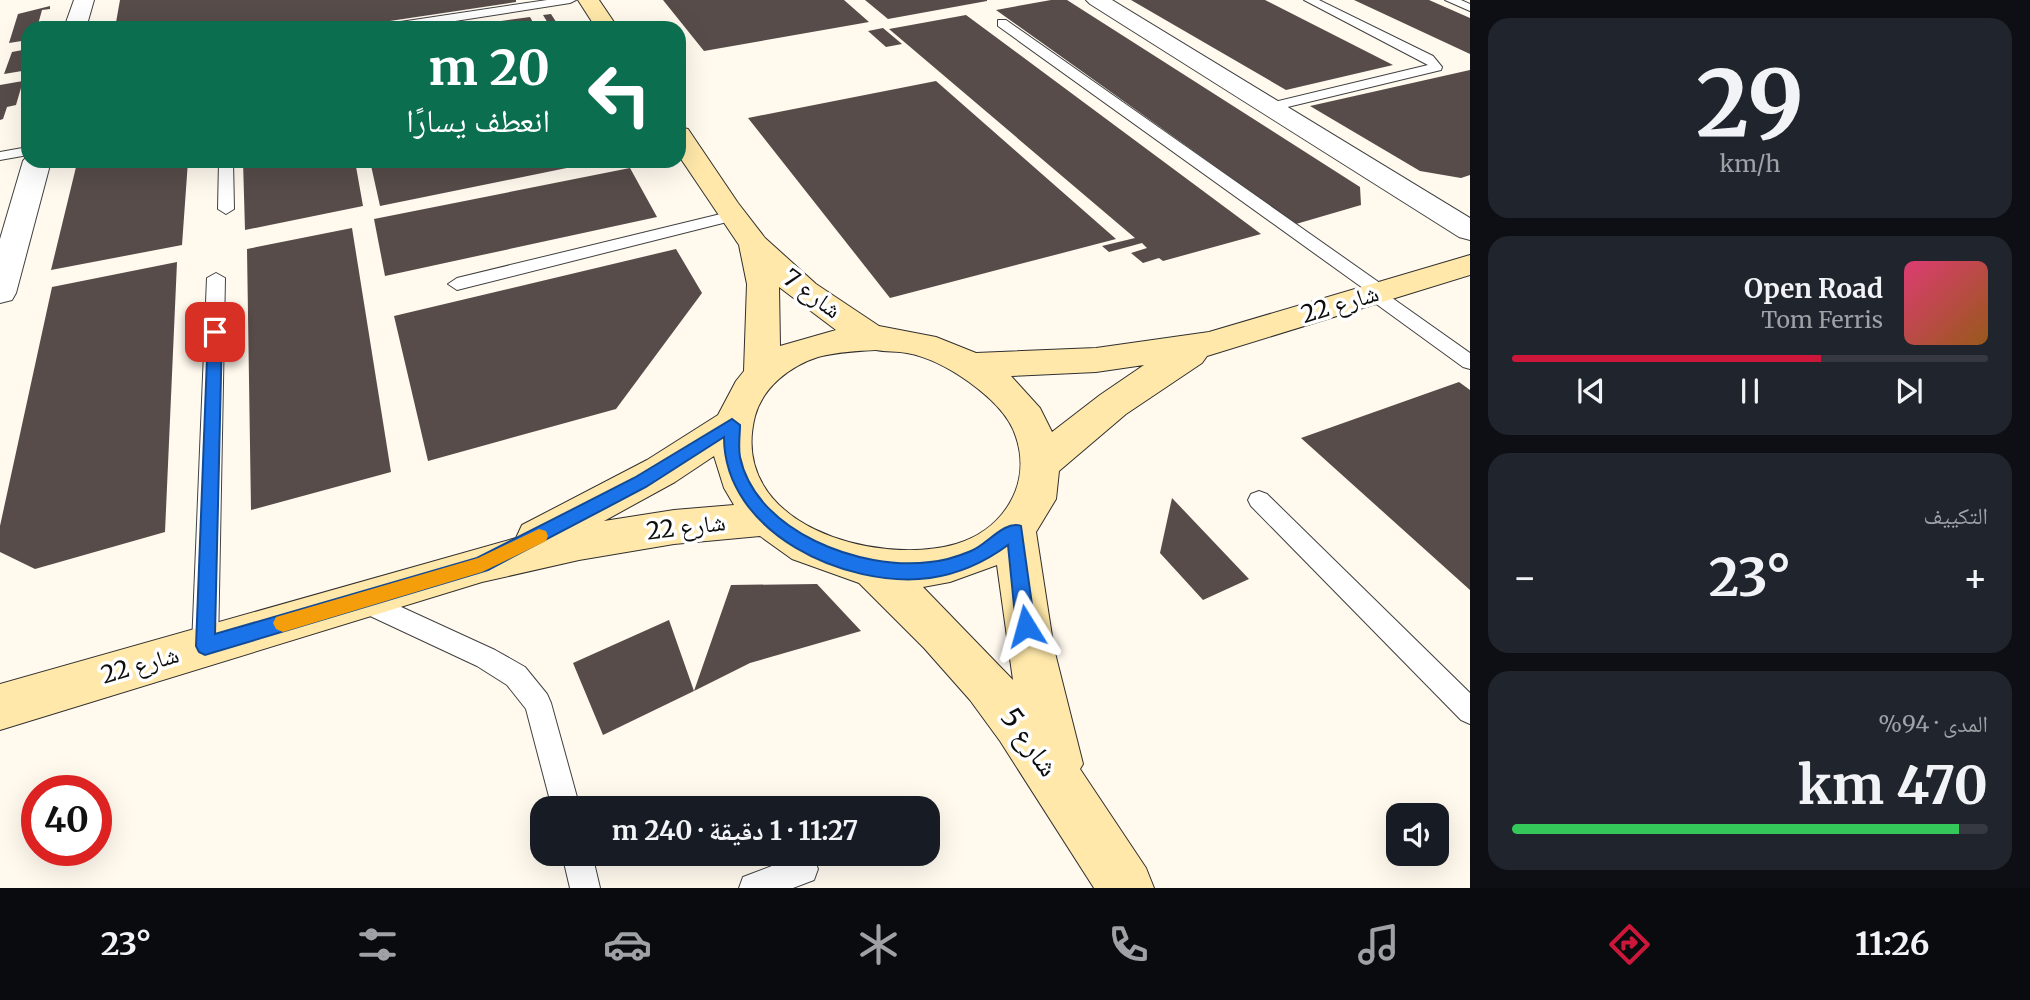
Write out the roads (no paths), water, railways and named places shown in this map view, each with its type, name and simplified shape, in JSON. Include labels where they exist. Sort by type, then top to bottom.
[{"type":"street","points":[[77,21],[84,0]]},
{"type":"street","points":[[588,0],[602,21]]},
{"type":"street","points":[[1097,0],[1470,231]]},
{"type":"street","name":"شارع 7","points":[[686,146],[753,246],[786,277],[876,338]]},
{"type":"street","points":[[0,293],[36,168]]},
{"type":"street","name":"شارع 7","points":[[753,246],[763,284],[762,373]]},
{"type":"street","name":"شارع 22","points":[[972,366],[1096,360],[1210,344],[1470,265]]},
{"type":"street","points":[[876,338],[909,342],[942,351],[972,366],[1007,392],[1031,425],[1042,463],[1036,498],[1015,531],[979,556],[930,570],[876,570],[815,551],[767,519],[744,488],[732,456],[732,425],[743,397],[762,373],[794,353],[833,341],[876,338]]},
{"type":"street","name":"شارع 22","points":[[1042,463],[1082,426],[1124,394],[1210,344]]},
{"type":"street","name":"شارع 22","points":[[482,564],[577,517],[649,477],[732,425]]},
{"type":"street","name":"شارع 22","points":[[0,707],[482,564],[674,527],[767,519]]},
{"type":"street","name":"شارع 5","points":[[1015,531],[1022,605],[1037,689],[1062,787]]},
{"type":"street","name":"شارع 5","points":[[876,570],[937,629],[1000,701],[1062,787]]},
{"type":"street","points":[[1062,787],[1126,888]]},
{"type":"lane","points":[[433,21],[570,0]]},
{"type":"lane","points":[[1271,107],[1436,67],[1429,58],[1310,0]]},
{"type":"lane","points":[[1451,0],[1470,8]]},
{"type":"lane","points":[[1002,23],[1470,362]]},
{"type":"lane","points":[[0,156],[21,152]]},
{"type":"lane","points":[[226,168],[226,209]]},
{"type":"lane","points":[[457,284],[733,216]]},
{"type":"lane","points":[[205,646],[216,278]]},
{"type":"lane","points":[[1259,500],[1470,711]]},
{"type":"lane","points":[[361,600],[486,658],[516,676],[538,703],[563,796]]},
{"type":"lane","points":[[580,866],[585,888]]},
{"type":"lane","points":[[754,888],[803,869]]}]
